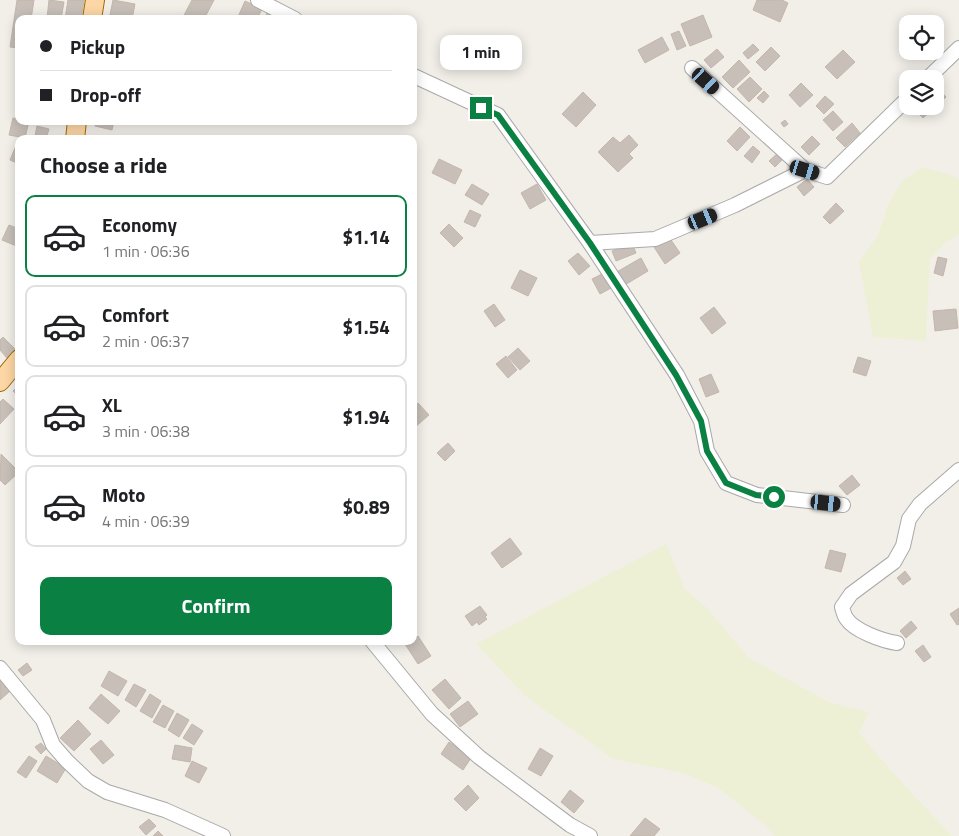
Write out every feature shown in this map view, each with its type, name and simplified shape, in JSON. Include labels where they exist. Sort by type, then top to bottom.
[{"type":"main road","points":[[93,15],[95,0]]},
{"type":"main road","points":[[0,382],[15,367]]},
{"type":"street","points":[[258,0],[287,15]]},
{"type":"street","points":[[936,70],[959,48]]},
{"type":"street","points":[[692,68],[805,170],[827,177],[899,107]]},
{"type":"street","points":[[417,77],[498,115],[590,243],[676,375],[701,421],[707,451],[726,483],[756,495],[843,505]]},
{"type":"street","points":[[590,243],[655,239],[735,205],[805,170]]},
{"type":"street","points":[[897,643],[882,640],[866,633],[847,620],[842,607],[851,594],[894,562],[903,546],[910,519],[920,504],[959,470]]},
{"type":"street","points":[[375,645],[432,714],[479,757],[570,826],[590,836]]},
{"type":"street","points":[[0,668],[43,720],[53,745],[67,762],[88,781],[106,792],[165,810],[223,836]]},
{"type":"green space","points":[[922,167],[949,174],[959,179],[959,234],[946,242],[930,259],[926,341],[873,337],[859,262],[878,235],[889,203],[902,181]]},
{"type":"green space","points":[[666,544],[685,589],[707,608],[749,658],[831,703],[869,712],[859,733],[952,836],[775,836],[766,826],[720,789],[683,773],[613,759],[525,696],[476,644]]},
{"type":"building","points":[[17,0],[34,0],[32,15],[15,15],[15,48],[10,47]]},
{"type":"building","points":[[49,0],[64,2],[62,15],[47,15]]},
{"type":"building","points":[[68,0],[84,0],[82,15],[66,15]]},
{"type":"building","points":[[113,0],[135,4],[133,15],[110,15]]},
{"type":"building","points":[[192,0],[214,0],[206,15],[184,15]]},
{"type":"building","points":[[757,0],[782,0],[788,3],[780,22],[753,10]]},
{"type":"building","points":[[245,1],[262,9],[259,15],[239,15]]},
{"type":"building","points":[[703,15],[712,37],[690,46],[681,24]]},
{"type":"building","points":[[679,31],[686,46],[677,50],[671,34]]},
{"type":"building","points":[[662,37],[669,50],[645,63],[638,50]]},
{"type":"building","points":[[753,44],[759,50],[748,59],[743,53]]},
{"type":"building","points":[[771,47],[780,56],[765,71],[756,62]]},
{"type":"building","points":[[717,49],[724,57],[711,68],[704,60]]},
{"type":"building","points":[[843,50],[855,62],[837,79],[825,67]]},
{"type":"building","points":[[739,60],[750,72],[733,88],[722,77]]},
{"type":"building","points":[[750,77],[762,89],[749,102],[737,89]]},
{"type":"building","points":[[801,83],[813,95],[800,107],[789,95]]},
{"type":"building","points":[[764,91],[769,96],[763,103],[757,98]]},
{"type":"building","points":[[583,92],[596,105],[576,127],[562,114]]},
{"type":"building","points":[[825,96],[834,104],[824,114],[816,106]]},
{"type":"building","points":[[833,111],[843,122],[833,131],[823,120]]},
{"type":"building","points":[[13,118],[15,118],[15,125],[28,125],[26,135],[9,135]]},
{"type":"building","points":[[785,120],[788,124],[784,127],[781,123]]},
{"type":"building","points":[[852,123],[860,133],[845,147],[836,138]]},
{"type":"building","points":[[95,125],[113,125],[112,130]]},
{"type":"building","points":[[37,126],[49,129],[47,135],[35,135]]},
{"type":"building","points":[[740,127],[750,137],[737,151],[727,141]]},
{"type":"building","points":[[629,135],[638,145],[629,154],[633,158],[618,172],[598,152],[613,137],[620,143]]},
{"type":"building","points":[[812,136],[820,144],[809,155],[801,147]]},
{"type":"building","points":[[753,146],[760,152],[752,163],[744,156]]},
{"type":"building","points":[[15,148],[15,162],[10,160]]},
{"type":"building","points":[[779,152],[784,158],[775,167],[769,161]]},
{"type":"building","points":[[439,159],[462,170],[455,184],[432,173]]},
{"type":"building","points":[[807,179],[814,187],[804,196],[797,187]]},
{"type":"building","points":[[472,184],[489,194],[482,205],[465,195]]},
{"type":"building","points":[[537,184],[546,200],[530,209],[521,193]]},
{"type":"building","points":[[836,203],[844,211],[830,224],[823,217]]},
{"type":"building","points":[[470,210],[481,215],[475,227],[464,222]]},
{"type":"building","points":[[449,224],[463,238],[454,247],[440,233]]},
{"type":"building","points":[[9,225],[15,227],[15,245],[2,240]]},
{"type":"building","points":[[669,237],[680,253],[665,264],[654,247]]},
{"type":"building","points":[[632,243],[636,253],[616,261],[612,251]]},
{"type":"building","points":[[578,253],[590,266],[579,275],[568,261]]},
{"type":"building","points":[[938,257],[947,259],[943,276],[934,273]]},
{"type":"building","points":[[641,258],[648,271],[623,286],[615,273]]},
{"type":"building","points":[[520,270],[537,278],[528,296],[511,288]]},
{"type":"building","points":[[604,273],[611,288],[600,294],[592,279]]},
{"type":"building","points":[[494,304],[505,320],[495,327],[484,311]]},
{"type":"building","points":[[714,307],[726,323],[712,334],[700,318]]},
{"type":"building","points":[[956,309],[958,328],[935,331],[933,311]]},
{"type":"building","points":[[3,337],[15,349],[7,358],[0,350],[0,340]]},
{"type":"building","points":[[518,348],[530,361],[520,370],[508,357]]},
{"type":"building","points":[[506,356],[517,370],[508,378],[496,364]]},
{"type":"building","points":[[858,357],[871,361],[866,376],[853,372]]},
{"type":"building","points":[[711,374],[719,392],[706,397],[699,379]]},
{"type":"building","points":[[3,399],[14,409],[0,424],[0,402]]},
{"type":"building","points":[[417,404],[429,415],[417,425]]},
{"type":"building","points":[[448,443],[455,451],[445,461],[437,453]]},
{"type":"building","points":[[1,454],[15,468],[15,476],[5,485],[0,480]]},
{"type":"building","points":[[852,475],[860,485],[847,495],[839,486]]},
{"type":"building","points":[[510,538],[522,554],[502,568],[491,553]]},
{"type":"building","points":[[830,550],[846,554],[841,572],[825,568]]},
{"type":"building","points":[[905,571],[911,579],[903,585],[897,578]]},
{"type":"building","points":[[480,606],[487,615],[485,617],[487,619],[479,625],[477,622],[472,626],[465,616]]},
{"type":"building","points":[[959,608],[959,624],[957,625],[950,614]]},
{"type":"building","points":[[911,621],[917,628],[906,638],[900,631]]},
{"type":"building","points":[[417,637],[431,656],[418,664],[406,645],[417,645]]},
{"type":"building","points":[[923,645],[931,657],[924,662],[915,651]]},
{"type":"building","points":[[27,663],[32,670],[23,676],[18,670]]},
{"type":"building","points":[[109,671],[127,681],[118,696],[101,686]]},
{"type":"building","points":[[445,679],[461,698],[449,709],[432,690]]},
{"type":"building","points":[[0,681],[9,692],[0,700]]},
{"type":"building","points":[[134,684],[146,690],[136,707],[125,700]]},
{"type":"building","points":[[101,694],[120,711],[108,724],[89,708]]},
{"type":"building","points":[[150,694],[161,701],[152,718],[140,711]]},
{"type":"building","points":[[468,701],[478,714],[460,727],[450,714]]},
{"type":"building","points":[[163,705],[174,711],[165,728],[153,722]]},
{"type":"building","points":[[177,713],[189,720],[179,737],[168,730]]},
{"type":"building","points":[[78,720],[91,734],[74,751],[60,738]]},
{"type":"building","points":[[192,724],[203,731],[194,745],[183,738]]},
{"type":"building","points":[[101,740],[114,755],[103,764],[90,749]]},
{"type":"building","points":[[449,742],[471,758],[463,770],[441,754]]},
{"type":"building","points":[[41,743],[46,749],[41,754],[35,747]]},
{"type":"building","points":[[175,745],[192,748],[190,762],[172,759]]},
{"type":"building","points":[[540,748],[553,756],[541,776],[528,769]]},
{"type":"building","points":[[29,756],[37,761],[26,778],[17,772]]},
{"type":"building","points":[[46,756],[66,768],[57,783],[37,771]]},
{"type":"building","points":[[192,761],[207,768],[199,783],[185,776]]},
{"type":"building","points":[[468,785],[479,798],[466,811],[454,799]]},
{"type":"building","points":[[570,790],[584,801],[574,813],[561,802]]},
{"type":"building","points":[[645,818],[660,829],[654,836],[630,836]]},
{"type":"building","points":[[149,819],[156,826],[146,835],[139,827]]},
{"type":"building","points":[[158,831],[163,836],[153,836]]},
{"type":"route","points":[[481,108],[498,115],[590,243],[676,375],[701,421],[707,451],[726,483],[756,495],[774,497]]}]
